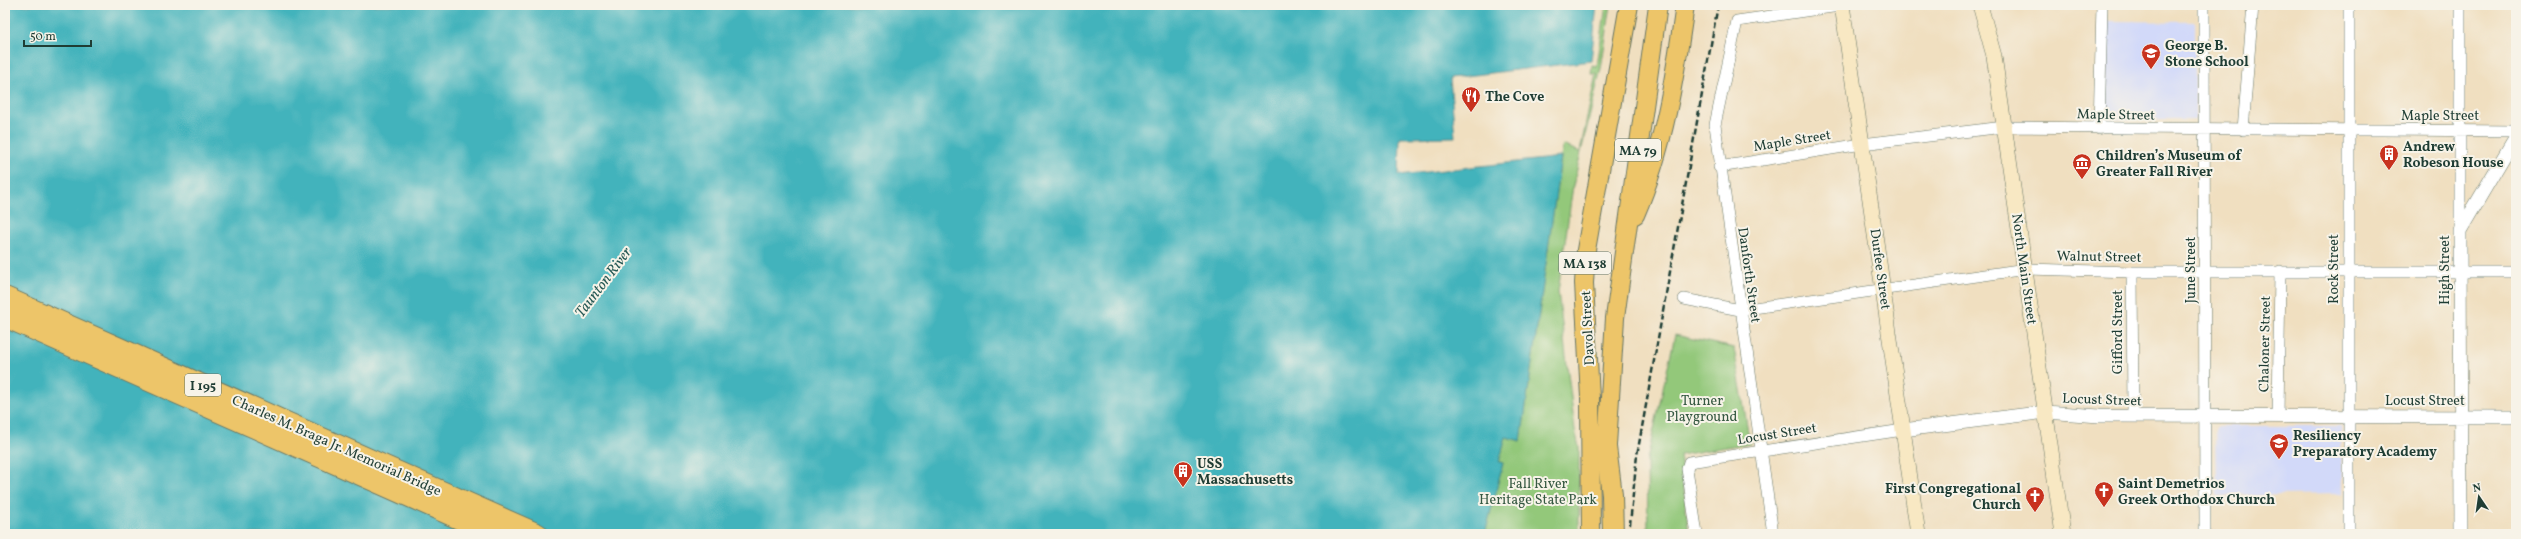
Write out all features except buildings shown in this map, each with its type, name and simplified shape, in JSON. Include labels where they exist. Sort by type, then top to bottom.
[{"type":"highway","name":"Davol Street","points":[[1595,531],[1585,267],[1591,218],[1629,5]]},
{"type":"highway","name":"Davol Street","points":[[1595,531],[1606,447],[1615,318],[1658,5]]},
{"type":"highway","points":[[1626,238],[1648,184],[1668,117],[1674,91],[1685,5]]},
{"type":"highway","name":"Charles M. Braga Jr. Memorial Bridge","points":[[5,297],[538,534]]},
{"type":"highway","name":"Charles M. Braga Jr. Memorial Bridge","points":[[5,317],[493,534]]},
{"type":"highway","points":[[1606,447],[1612,495],[1613,534]]},
{"type":"main road","name":"Durfee Street","points":[[1843,5],[1918,534]]},
{"type":"main road","name":"North Main Street","points":[[1980,5],[1994,56],[2026,269],[2063,534]]},
{"type":"street","name":"Danforth Street","points":[[1772,534],[1714,124],[1737,21],[1843,5]]},
{"type":"street","points":[[2099,129],[2102,5]]},
{"type":"street","name":"June Street","points":[[2204,5],[2206,130],[2204,416],[2205,534]]},
{"type":"street","points":[[2243,130],[2253,5]]},
{"type":"street","name":"Rock Street","points":[[2349,5],[2349,534]]},
{"type":"street","name":"High Street","points":[[2460,5],[2460,272],[2462,416],[2461,534]]},
{"type":"street","name":"Maple Street","points":[[1719,167],[1862,144],[2004,127],[2206,130],[2516,131]]},
{"type":"street","points":[[2460,231],[2516,136]]},
{"type":"street","name":"Walnut Street","points":[[1684,299],[1740,310],[1884,288],[2026,269],[2132,272],[2516,272]]},
{"type":"street","name":"Chaloner Street","points":[[2278,417],[2280,271]]},
{"type":"street","name":"Gifford Street","points":[[2132,272],[2133,416]]},
{"type":"street","name":"Locust Street","points":[[1697,534],[1687,469],[1690,462],[1903,430],[2046,412],[2099,416],[2516,417]]},
{"type":"shaded area","name":"George B. Stone School","points":[[2107,21],[2195,22],[2195,119],[2106,119]]},
{"type":"shaded area","name":"Resiliency Preparatory Academy","points":[[2216,426],[2341,426],[2342,494],[2217,496]]},
{"type":"green space","name":"Fall River Heritage State Park","points":[[1606,5],[1611,5],[1601,68],[1573,186],[1558,291],[1575,430],[1579,447],[1579,534],[1485,534],[1503,463],[1499,462],[1506,437],[1521,441],[1563,145],[1580,152],[1596,74],[1591,74],[1592,65],[1597,66]]},
{"type":"green space","name":"Turner Playground","points":[[1675,335],[1734,348],[1750,443],[1680,455],[1689,534],[1648,534],[1647,460]]},
{"type":"water","name":"Taunton River","points":[[5,5],[1597,5],[1591,61],[1450,78],[1455,137],[1400,138],[1399,175],[1561,157],[1521,441],[1506,437],[1499,462],[1503,463],[1485,534],[5,534]]},
{"type":"railway","points":[[1629,534],[1637,455],[1718,5]]},
{"type":"place","name":"George B. Stone School","points":[[2151,70]]},
{"type":"place","name":"The Cove","points":[[1471,113]]},
{"type":"place","name":"Andrew Robeson House","points":[[2389,171]]},
{"type":"place","name":"Children’s Museum of Greater Fall River","points":[[2082,180]]},
{"type":"place","name":"Resiliency Preparatory Academy","points":[[2279,460]]},
{"type":"place","name":"USS Massachusetts","points":[[1183,488]]},
{"type":"place","name":"Saint Demetrios Greek Orthodox Church","points":[[2104,508]]},
{"type":"place","name":"First Congregational Church","points":[[2035,513]]}]
